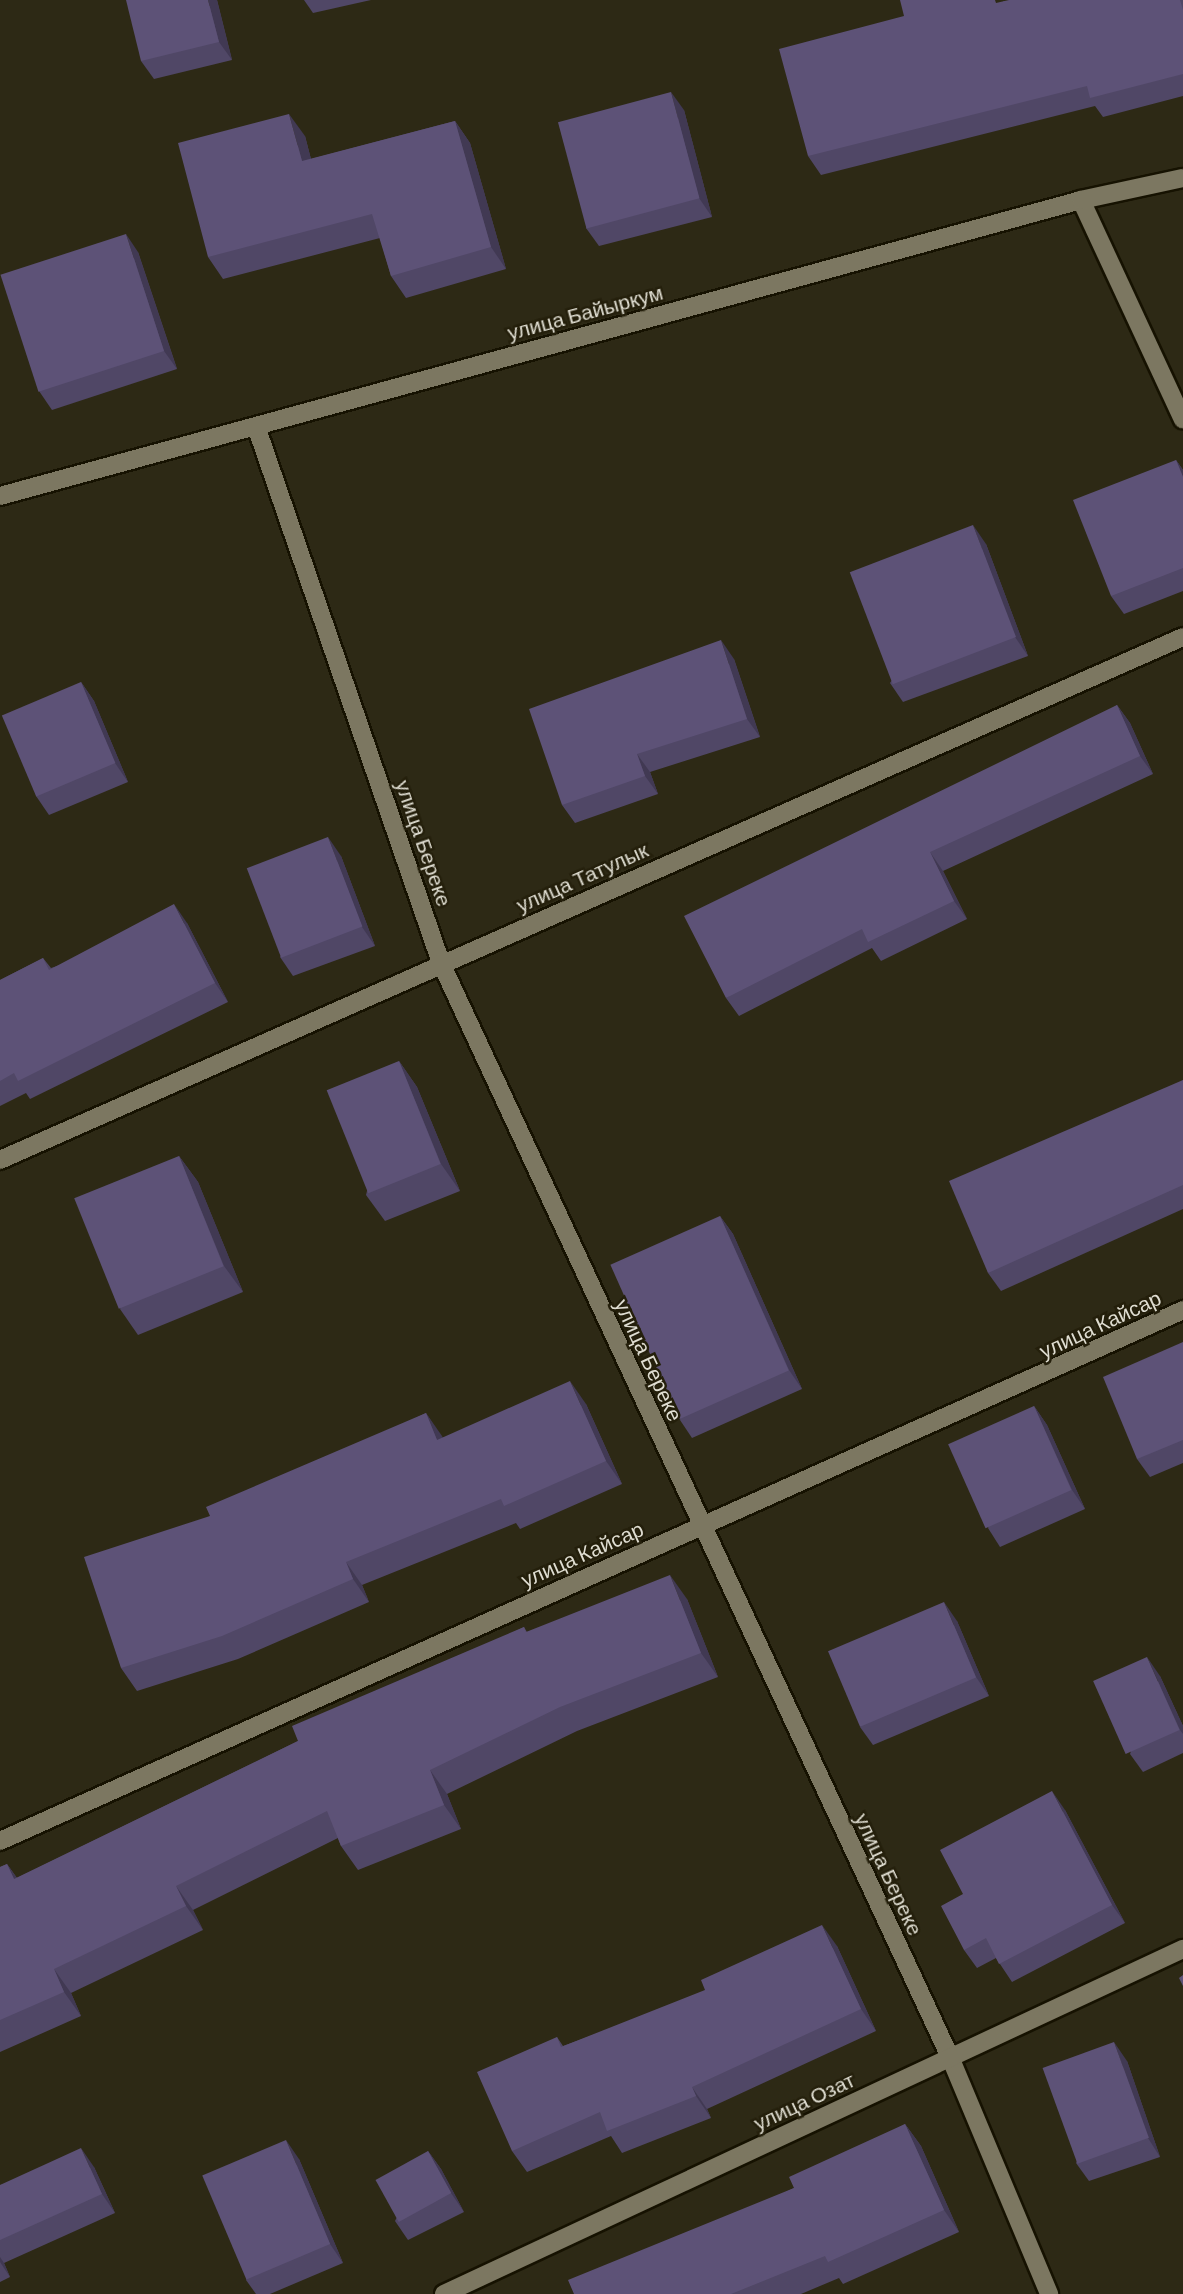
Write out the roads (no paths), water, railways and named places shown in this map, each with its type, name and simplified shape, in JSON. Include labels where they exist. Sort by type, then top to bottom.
[{"type":"street","name":"улица Байыркум","points":[[0,496],[1081,200],[1183,178]]},
{"type":"street","points":[[1081,200],[1183,420]]},
{"type":"street","name":"улица Береке","points":[[256,426],[442,963],[701,1526],[950,2057],[1049,2294]]},
{"type":"street","name":"улица Татулык","points":[[0,1160],[1183,637]]},
{"type":"street","name":"улица Кайсар","points":[[0,1841],[1183,1310]]},
{"type":"street","name":"улица Озат","points":[[444,2294],[1183,1949]]}]
